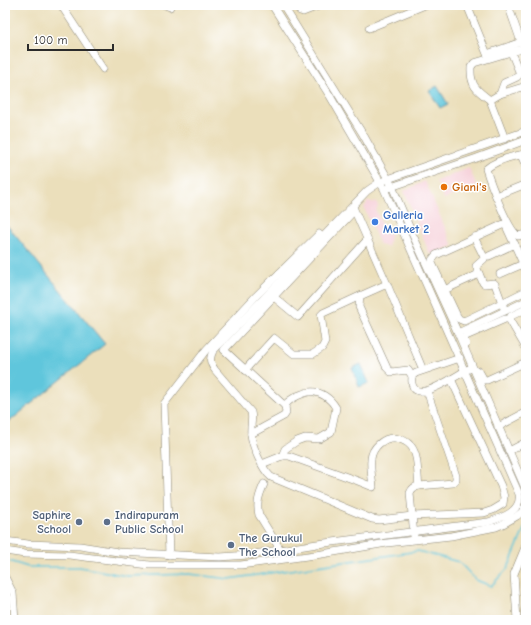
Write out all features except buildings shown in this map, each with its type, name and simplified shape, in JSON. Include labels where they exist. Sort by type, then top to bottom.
[{"type":"street","points":[[61,5],[104,68]]},
{"type":"street","points":[[296,5],[300,11],[303,12],[321,5]]},
{"type":"street","points":[[369,28],[424,5]]},
{"type":"street","points":[[467,5],[487,54],[521,42],[508,5]]},
{"type":"street","points":[[512,5],[526,44]]},
{"type":"street","points":[[5,551],[24,554],[76,556],[149,565],[240,565],[451,536],[496,527],[511,521],[522,512],[523,501],[384,189],[334,102],[274,8],[283,6],[364,136],[392,186],[411,232],[442,291],[458,316],[464,321],[526,291]]},
{"type":"street","points":[[504,139],[490,100],[474,88],[470,66],[474,63],[526,48]]},
{"type":"street","points":[[500,94],[504,83],[520,74],[511,52]]},
{"type":"street","points":[[490,100],[500,94],[526,86]]},
{"type":"street","points":[[169,555],[164,404],[206,350],[256,296],[379,179],[388,178],[526,131]]},
{"type":"street","points":[[384,189],[526,140]]},
{"type":"street","points":[[473,150],[477,158]]},
{"type":"street","points":[[526,166],[524,154],[496,163],[486,169],[496,196],[515,234],[518,236],[526,234]]},
{"type":"street","points":[[251,434],[284,416],[286,413],[285,406],[224,350],[274,297],[379,179]]},
{"type":"street","points":[[496,196],[526,184]]},
{"type":"street","points":[[353,208],[423,370]]},
{"type":"street","points":[[353,208],[213,351],[210,358],[211,364],[215,370],[250,412],[252,418],[251,434],[256,450],[266,472],[275,480],[372,519],[379,520],[412,516],[484,513],[498,507],[503,504],[504,500],[501,486],[451,379]]},
{"type":"street","points":[[525,266],[504,224],[433,257],[432,263],[458,332],[482,378],[484,380],[488,380],[526,362]]},
{"type":"street","points":[[474,237],[484,257],[484,259],[476,266],[483,283],[495,284],[509,311]]},
{"type":"street","points":[[274,297],[298,317],[367,240]]},
{"type":"street","points":[[489,256],[514,244]]},
{"type":"street","points":[[525,266],[521,251],[526,249]]},
{"type":"street","points":[[500,274],[525,266]]},
{"type":"street","points":[[442,291],[479,274]]},
{"type":"street","points":[[245,370],[274,338],[294,354],[309,355],[317,353],[325,342],[321,315],[323,313],[387,284]]},
{"type":"street","points":[[360,296],[359,307],[387,368],[391,372],[408,370],[412,376],[415,390],[418,392],[427,391],[475,367]]},
{"type":"street","points":[[526,301],[464,338],[498,427],[526,490]]},
{"type":"street","points":[[509,311],[526,309]]},
{"type":"street","points":[[458,332],[498,318],[509,319],[526,348]]},
{"type":"street","points":[[412,376],[423,370],[451,363],[460,358]]},
{"type":"street","points":[[415,540],[410,493],[414,487],[448,484],[453,483],[456,480],[456,476],[427,391]]},
{"type":"street","points":[[282,456],[285,449],[297,441],[305,438],[319,439],[331,432],[336,412],[334,405],[328,397],[313,392],[308,392],[294,398],[285,406]]},
{"type":"street","points":[[498,427],[526,412]]},
{"type":"street","points":[[262,464],[282,456],[294,457],[373,487],[371,458],[378,444],[383,440],[395,438],[405,441],[411,446],[416,460],[419,486]]},
{"type":"street","points":[[509,451],[526,442]]},
{"type":"street","points":[[264,484],[259,495],[258,509],[285,559]]},
{"type":"street","points":[[5,541],[28,544],[80,546],[118,552],[169,555],[220,557],[248,555],[488,522],[504,516],[515,509],[523,501]]},
{"type":"street","points":[[517,620],[514,574],[526,545]]},
{"type":"street","points":[[5,577],[10,585],[13,597],[15,620]]},
{"type":"street","points":[[5,597],[13,597]]},
{"type":"shaded area","points":[[469,168],[477,186],[444,199],[436,181]]},
{"type":"shaded area","points":[[425,181],[453,246],[430,255],[404,191]]},
{"type":"shaded area","name":"Galleria Market 2","points":[[368,201],[377,203],[378,206],[376,211],[385,233],[391,235],[388,247],[380,245],[364,208]]},
{"type":"water","points":[[437,86],[448,104],[440,108],[429,91]]},
{"type":"water","points":[[5,223],[105,344],[5,425]]},
{"type":"water","points":[[361,364],[369,383],[359,387],[352,368]]},
{"type":"waterway","points":[[5,560],[28,567],[80,567],[127,576],[189,574],[229,579],[418,551],[459,562],[476,580],[491,586],[508,568],[526,525]]},
{"type":"place","name":"Giani's","points":[[444,187]]},
{"type":"place","name":"Galleria Market 2","points":[[375,222]]},
{"type":"place","name":"Saphire School","points":[[79,522]]},
{"type":"place","name":"Indirapuram Public School","points":[[107,522]]},
{"type":"place","name":"The Gurukul The School","points":[[231,545]]}]
